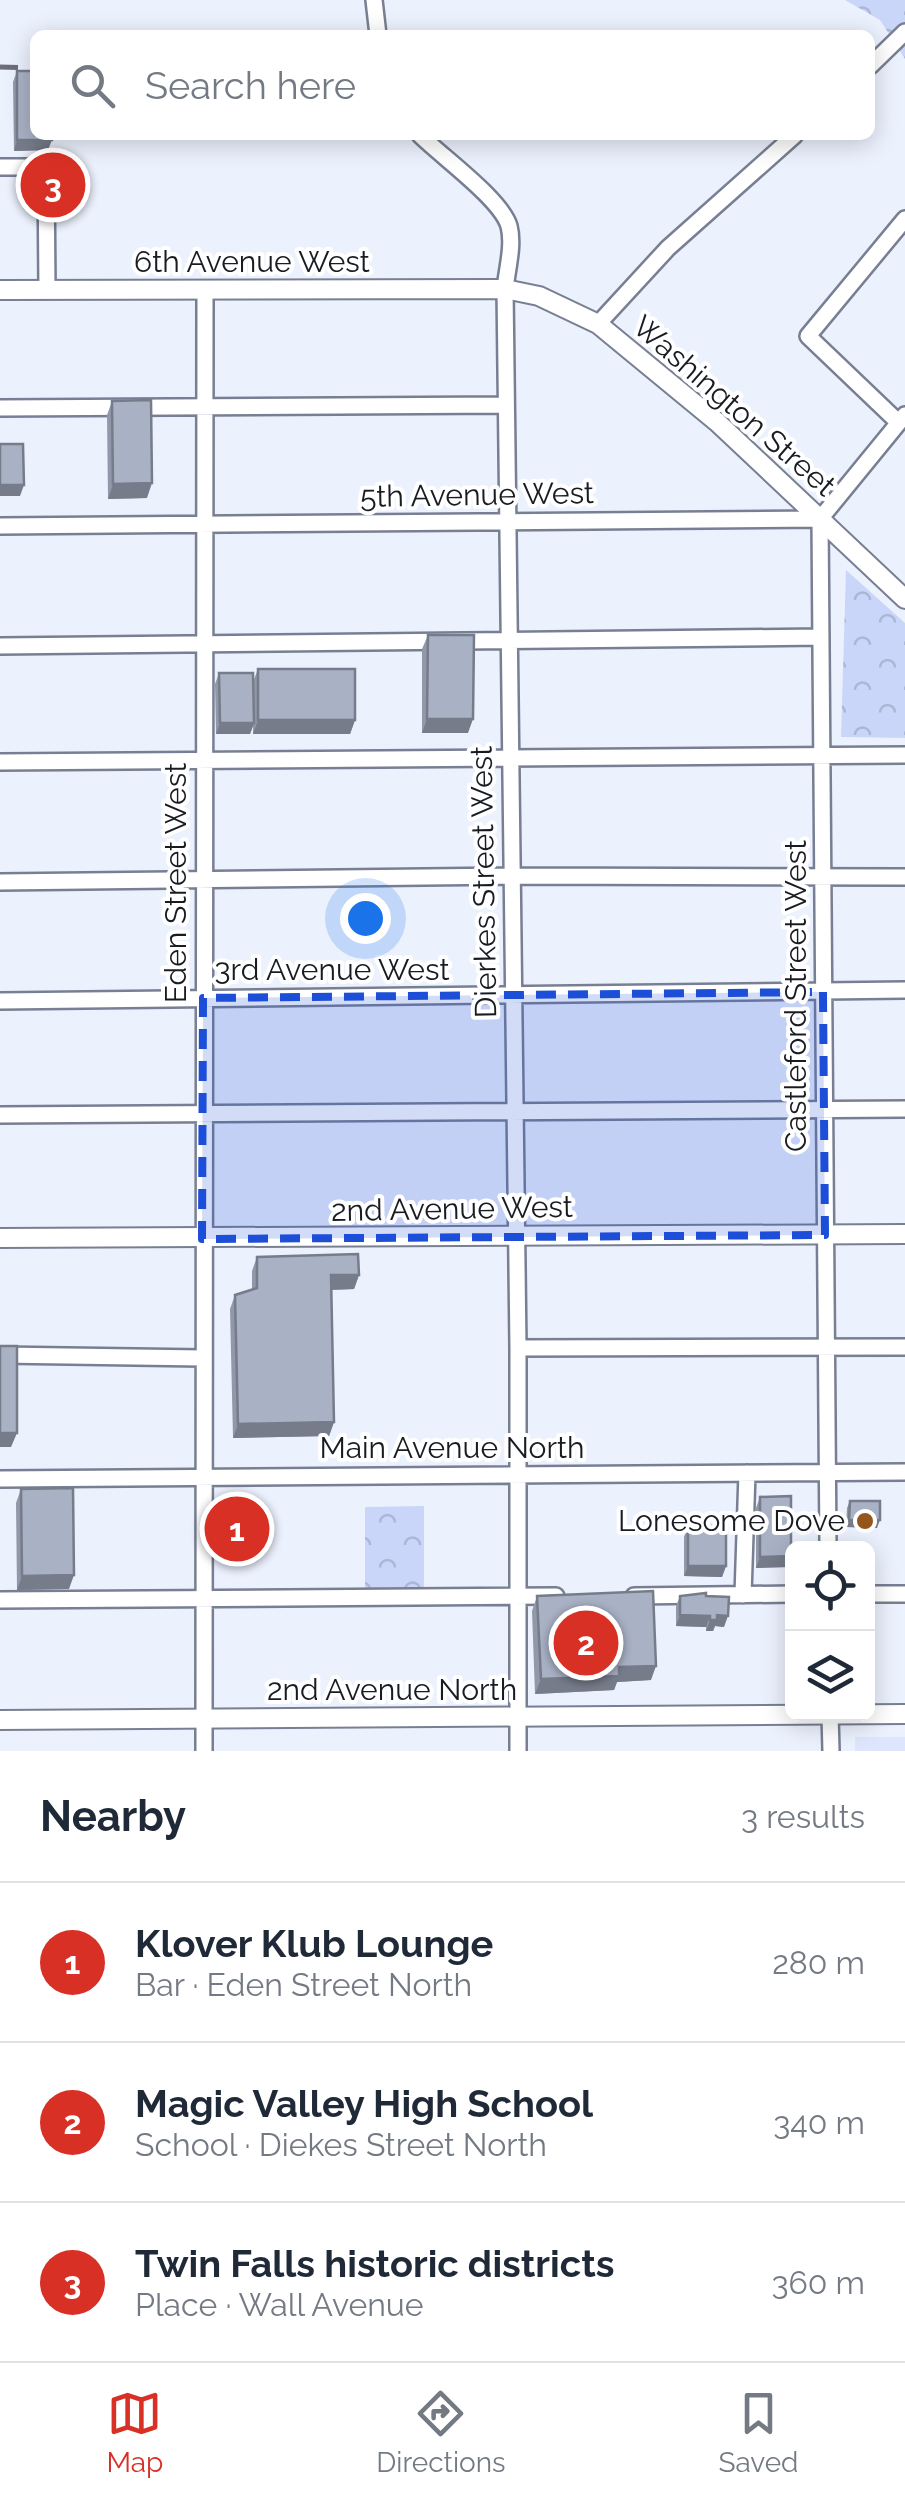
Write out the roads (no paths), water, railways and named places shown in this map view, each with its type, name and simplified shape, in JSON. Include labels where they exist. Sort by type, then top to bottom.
[{"type":"main road","name":"6th Avenue West","points":[[0,290],[504,289]]},
{"type":"main road","name":"Washington Street","points":[[504,289],[539,296],[598,324],[716,422],[905,599]]},
{"type":"main road","name":"2nd Avenue West","points":[[0,1238],[905,1234]]},
{"type":"main road","name":"2nd Avenue North","points":[[0,1720],[785,1714]]},
{"type":"main road","name":"2nd Avenue North","points":[[875,1714],[905,1714]]},
{"type":"street","points":[[374,0],[377,30]]},
{"type":"street","points":[[875,61],[905,32]]},
{"type":"street","name":"Dierkes Street West","points":[[426,140],[505,216],[510,230],[504,289],[518,1348],[518,1751]]},
{"type":"street","points":[[598,324],[668,248],[788,140]]},
{"type":"street","points":[[0,167],[46,167],[47,290]]},
{"type":"street","points":[[820,518],[902,418],[808,336],[905,219]]},
{"type":"street","name":"Eden Street West","points":[[204,1751],[205,290]]},
{"type":"street","points":[[0,408],[506,405]]},
{"type":"street","name":"5th Avenue West","points":[[0,526],[820,518]]},
{"type":"street","name":"Castleford Street West","points":[[820,518],[828,1541]]},
{"type":"street","points":[[0,646],[821,638]]},
{"type":"street","points":[[0,762],[905,755]]},
{"type":"street","points":[[0,882],[512,876],[905,878]]},
{"type":"street","name":"3rd Avenue West","points":[[0,1001],[905,990]]},
{"type":"street","points":[[0,1115],[905,1109]]},
{"type":"street","points":[[518,1348],[905,1347]]},
{"type":"street","points":[[0,1355],[202,1358]]},
{"type":"street","name":"Main Avenue North","points":[[0,1479],[905,1472]]},
{"type":"street","points":[[742,1595],[748,1474]]},
{"type":"street","points":[[611,1596],[785,1594]]},
{"type":"street","points":[[875,1594],[905,1594]]},
{"type":"street","points":[[0,1600],[573,1596]]},
{"type":"street","points":[[830,1721],[831,1751]]},
{"type":"railway","points":[[0,67],[30,68]]},
{"type":"place","name":"Twin Falls historic districts","points":[[53,185]]},
{"type":"place","name":"Lonesome Dove","points":[[865,1521]]},
{"type":"place","name":"Klover Klub Lounge","points":[[237,1529]]},
{"type":"place","name":"Magic Valley High School","points":[[586,1643]]}]
